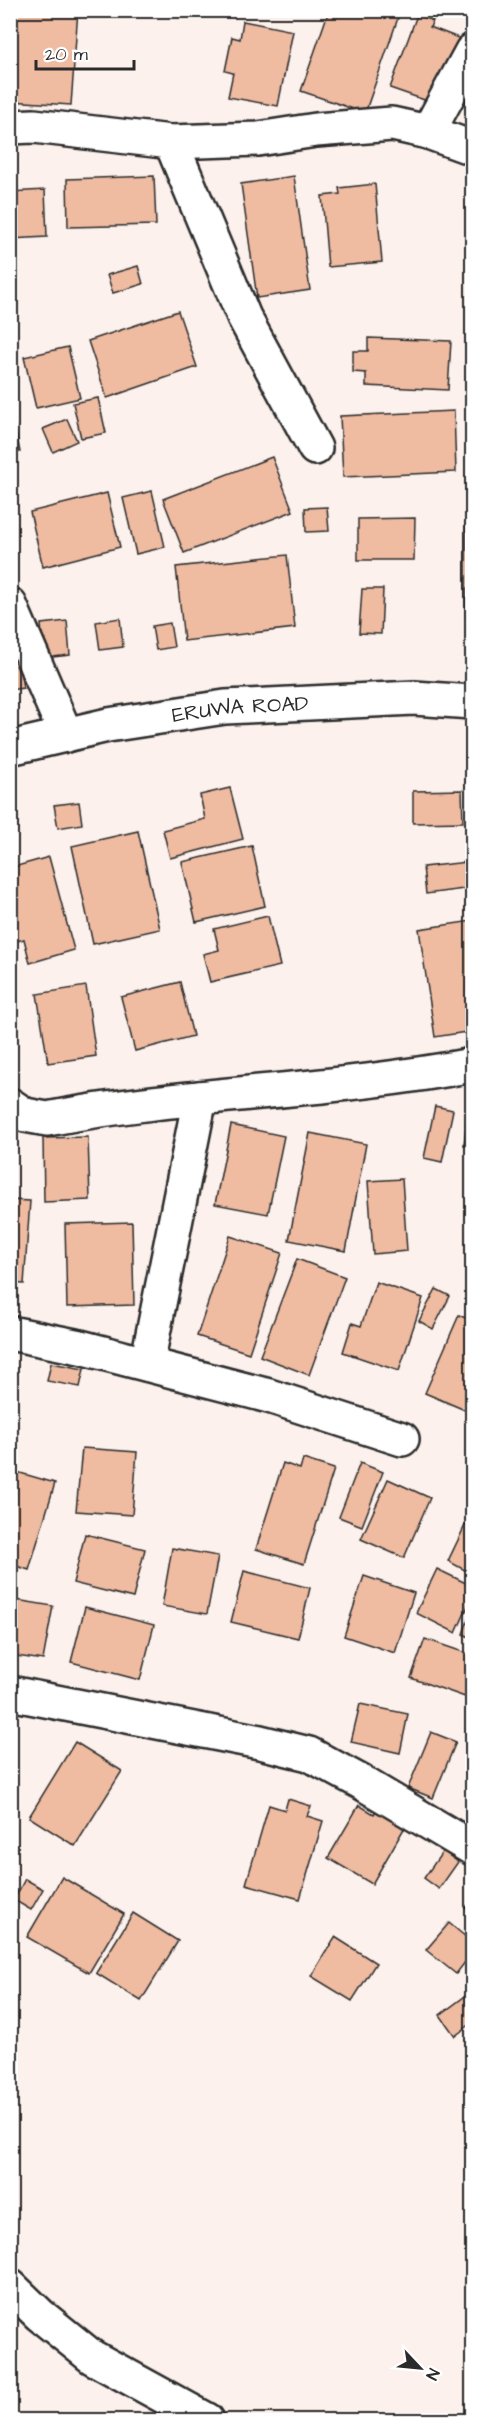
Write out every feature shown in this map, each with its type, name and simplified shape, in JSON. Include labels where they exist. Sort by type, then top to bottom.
[{"type":"street","points":[[428,132],[472,51]]},
{"type":"street","points":[[10,127],[34,126],[171,142],[258,139],[316,130],[392,124],[428,132],[472,148]]},
{"type":"street","points":[[171,142],[244,317],[315,448]]},
{"type":"street","points":[[10,605],[66,735]]},
{"type":"street","name":"ERUWA ROAD","points":[[10,748],[108,725],[225,707],[414,698],[472,702]]},
{"type":"street","points":[[10,1105],[25,1115],[47,1119],[200,1098],[356,1083],[472,1065]]},
{"type":"street","points":[[147,1364],[200,1098]]},
{"type":"street","points":[[10,1333],[147,1364],[269,1396],[402,1439]]},
{"type":"street","points":[[10,1693],[260,1742],[309,1754],[472,1848]]},
{"type":"street","points":[[10,2286],[40,2315],[92,2356],[207,2421]]},
{"type":"building","points":[[10,10],[78,10],[71,105],[10,101]]},
{"type":"building","points":[[329,10],[377,10],[398,18],[365,113],[301,91]]},
{"type":"building","points":[[417,15],[433,21],[430,27],[461,39],[436,104],[390,88]]},
{"type":"building","points":[[243,21],[293,31],[278,106],[228,97],[233,73],[225,71],[232,37],[240,39]]},
{"type":"building","points":[[154,176],[156,225],[68,227],[67,179]]},
{"type":"building","points":[[294,176],[310,290],[257,298],[241,184]]},
{"type":"building","points":[[375,184],[382,262],[328,267],[322,196],[340,194],[339,188]]},
{"type":"building","points":[[45,190],[47,237],[10,239],[10,192]]},
{"type":"building","points":[[138,266],[143,284],[113,293],[107,275]]},
{"type":"building","points":[[178,311],[197,367],[107,398],[88,341]]},
{"type":"building","points":[[368,338],[451,341],[448,390],[366,386],[366,373],[353,372],[353,351],[368,351]]},
{"type":"building","points":[[68,347],[80,398],[36,408],[24,357]]},
{"type":"building","points":[[98,398],[106,433],[81,438],[73,403]]},
{"type":"building","points":[[10,403],[20,452],[10,453]]},
{"type":"building","points":[[454,411],[456,472],[343,477],[340,416]]},
{"type":"building","points":[[67,419],[77,441],[53,452],[43,429]]},
{"type":"building","points":[[272,457],[293,511],[184,553],[163,499]]},
{"type":"building","points":[[152,491],[165,547],[136,554],[123,498]]},
{"type":"building","points":[[107,493],[120,547],[43,567],[30,512]]},
{"type":"building","points":[[466,501],[472,501],[472,615],[466,616]]},
{"type":"building","points":[[327,507],[329,531],[306,532],[305,508]]},
{"type":"building","points":[[415,518],[414,560],[358,560],[358,519]]},
{"type":"building","points":[[287,555],[295,628],[184,641],[176,567]]},
{"type":"building","points":[[362,589],[383,589],[381,634],[359,633]]},
{"type":"building","points":[[120,618],[123,647],[100,650],[96,622]]},
{"type":"building","points":[[67,621],[70,655],[44,658],[41,624]]},
{"type":"building","points":[[170,623],[174,647],[156,650],[152,626]]},
{"type":"building","points":[[16,646],[23,688],[10,690],[10,647]]},
{"type":"building","points":[[230,788],[243,839],[170,858],[163,830],[205,819],[200,795]]},
{"type":"building","points":[[462,790],[463,822],[413,823],[413,791]]},
{"type":"building","points":[[79,802],[82,824],[58,828],[54,805]]},
{"type":"building","points":[[138,831],[160,929],[93,944],[72,846]]},
{"type":"building","points":[[252,846],[265,906],[196,922],[182,862]]},
{"type":"building","points":[[49,857],[74,950],[30,963],[24,939],[10,943],[10,868]]},
{"type":"building","points":[[467,862],[471,888],[426,894],[423,867]]},
{"type":"building","points":[[268,916],[280,966],[210,982],[203,954],[219,950],[214,929]]},
{"type":"building","points":[[472,921],[472,1031],[435,1037],[419,929]]},
{"type":"building","points":[[180,982],[193,1036],[135,1051],[121,997]]},
{"type":"building","points":[[86,986],[96,1056],[48,1063],[37,994]]},
{"type":"building","points":[[470,1090],[472,1090],[472,1146],[464,1145]]},
{"type":"building","points":[[435,1106],[453,1110],[442,1162],[424,1158]]},
{"type":"building","points":[[231,1125],[284,1136],[268,1214],[215,1204]]},
{"type":"building","points":[[310,1133],[366,1144],[346,1251],[289,1240]]},
{"type":"building","points":[[88,1137],[90,1200],[44,1202],[43,1138]]},
{"type":"building","points":[[402,1179],[407,1251],[373,1254],[368,1181]]},
{"type":"building","points":[[10,1200],[30,1201],[24,1284],[10,1283]]},
{"type":"building","points":[[132,1222],[134,1305],[67,1307],[65,1224]]},
{"type":"building","points":[[230,1236],[282,1253],[249,1353],[197,1336]]},
{"type":"building","points":[[297,1259],[345,1277],[309,1375],[260,1356]]},
{"type":"building","points":[[376,1282],[423,1298],[399,1371],[343,1352],[352,1323],[361,1326]]},
{"type":"building","points":[[436,1289],[450,1296],[433,1329],[419,1321]]},
{"type":"building","points":[[459,1315],[472,1321],[472,1413],[425,1393]]},
{"type":"building","points":[[51,1363],[84,1369],[80,1387],[47,1381]]},
{"type":"building","points":[[82,1448],[137,1452],[132,1515],[76,1511]]},
{"type":"building","points":[[303,1459],[334,1469],[304,1564],[256,1549],[283,1463],[300,1469]]},
{"type":"building","points":[[360,1463],[383,1472],[362,1526],[339,1517]]},
{"type":"building","points":[[10,1470],[55,1483],[29,1570],[10,1564]]},
{"type":"building","points":[[388,1479],[430,1498],[404,1558],[361,1539]]},
{"type":"building","points":[[472,1514],[472,1574],[448,1561]]},
{"type":"building","points":[[85,1534],[145,1549],[133,1598],[73,1583]]},
{"type":"building","points":[[172,1548],[218,1556],[207,1614],[162,1606]]},
{"type":"building","points":[[437,1569],[472,1586],[472,1597],[456,1633],[416,1613]]},
{"type":"building","points":[[244,1571],[310,1588],[298,1638],[231,1622]]},
{"type":"building","points":[[364,1576],[414,1593],[395,1653],[344,1636]]},
{"type":"building","points":[[10,1599],[53,1606],[43,1660],[10,1655]]},
{"type":"building","points":[[85,1607],[154,1625],[140,1680],[71,1662]]},
{"type":"building","points":[[472,1609],[472,1638],[463,1634]]},
{"type":"building","points":[[425,1639],[472,1655],[472,1676],[465,1697],[411,1678]]},
{"type":"building","points":[[360,1704],[408,1714],[400,1753],[351,1742]]},
{"type":"building","points":[[431,1732],[456,1742],[433,1798],[408,1788]]},
{"type":"building","points":[[75,1742],[122,1771],[75,1846],[29,1817]]},
{"type":"building","points":[[288,1799],[311,1806],[307,1816],[323,1821],[300,1899],[246,1884],[269,1805],[285,1810]]},
{"type":"building","points":[[380,1804],[409,1820],[372,1884],[328,1858],[359,1805],[374,1814]]},
{"type":"building","points":[[443,1851],[458,1862],[439,1889],[424,1878]]},
{"type":"building","points":[[62,1877],[124,1914],[89,1973],[27,1937]]},
{"type":"building","points":[[25,1879],[43,1889],[31,1910],[14,1900]]},
{"type":"building","points":[[472,1901],[472,1915],[465,1908]]},
{"type":"building","points":[[133,1913],[178,1941],[141,2001],[96,1973]]},
{"type":"building","points":[[449,1923],[472,1942],[472,1953],[456,1974],[426,1950]]},
{"type":"building","points":[[335,1937],[376,1963],[352,2001],[311,1976]]},
{"type":"building","points":[[472,1991],[472,2023],[455,2036],[440,2015]]},
{"type":"building","points":[[472,2040],[472,2053],[466,2045]]}]
